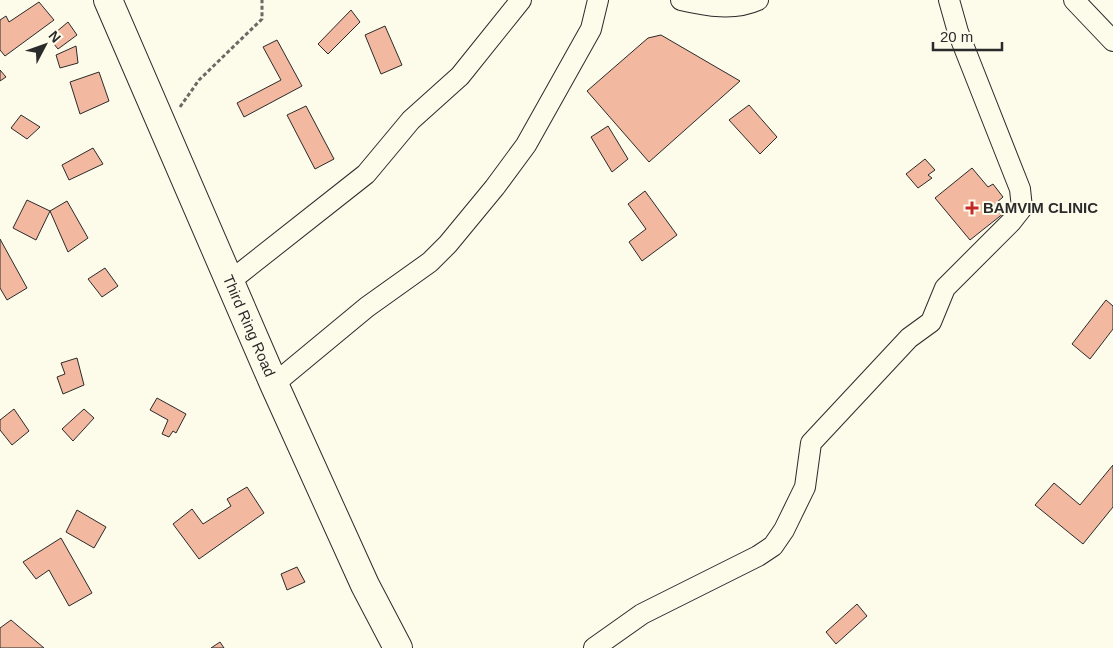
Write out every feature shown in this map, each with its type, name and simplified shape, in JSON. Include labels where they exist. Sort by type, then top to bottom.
[{"type":"street","name":"Third Ring Road","points":[[108,0],[274,384],[365,585],[398,648]]},
{"type":"street","points":[[229,282],[366,174],[411,120],[460,76],[522,0]]},
{"type":"street","points":[[274,384],[367,307],[430,262],[448,244],[496,186],[526,144],[591,29],[598,0]]},
{"type":"street","points":[[681,0],[698,4],[723,6],[744,6],[758,0]]},
{"type":"street","points":[[594,648],[642,614],[758,556],[773,546],[784,530],[805,487],[811,443],[909,338],[931,322],[945,288],[1011,222],[1022,208],[1020,189],[958,32],[949,0]]},
{"type":"street","points":[[1074,0],[1113,41]]},
{"type":"path","points":[[161,124],[180,108],[199,80],[262,19],[262,0]]},
{"type":"building","points":[[39,2],[54,20],[5,56],[0,50],[0,20],[6,16],[9,22]]},
{"type":"building","points":[[351,10],[360,22],[328,54],[318,44]]},
{"type":"building","points":[[68,22],[77,35],[58,49],[49,38]]},
{"type":"building","points":[[385,26],[402,65],[381,74],[365,35]]},
{"type":"building","points":[[661,35],[740,81],[649,162],[587,91],[648,38]]},
{"type":"building","points":[[277,40],[302,86],[244,117],[237,103],[281,80],[263,47]]},
{"type":"building","points":[[76,46],[78,63],[60,68],[56,55]]},
{"type":"building","points":[[0,70],[6,77],[0,81]]},
{"type":"building","points":[[99,72],[109,101],[80,114],[70,82]]},
{"type":"building","points":[[749,105],[777,137],[760,154],[729,120]]},
{"type":"building","points":[[306,106],[334,159],[315,169],[287,115]]},
{"type":"building","points":[[21,115],[40,127],[27,139],[11,128]]},
{"type":"building","points":[[608,126],[628,159],[612,172],[591,137]]},
{"type":"building","points":[[93,148],[103,164],[69,180],[62,165]]},
{"type":"building","points":[[925,159],[935,170],[928,175],[932,178],[918,188],[906,174]]},
{"type":"building","name":"BAMVIM CLINIC","points":[[972,168],[988,187],[993,184],[1003,197],[996,203],[1004,213],[970,240],[935,198]]},
{"type":"building","points":[[645,191],[677,235],[642,261],[629,242],[646,229],[628,204]]},
{"type":"building","points":[[27,200],[50,211],[36,240],[13,228]]},
{"type":"building","points":[[67,201],[88,238],[68,252],[50,211]]},
{"type":"building","points":[[0,239],[27,288],[7,300],[0,288]]},
{"type":"building","points":[[105,268],[118,286],[102,297],[88,279]]},
{"type":"building","points":[[1106,300],[1113,306],[1113,329],[1090,359],[1072,344]]},
{"type":"building","points":[[77,358],[84,385],[63,394],[57,377],[65,374],[61,363]]},
{"type":"building","points":[[157,398],[186,414],[176,433],[173,431],[169,437],[162,434],[168,420],[150,410]]},
{"type":"building","points":[[14,409],[29,431],[12,445],[0,430],[0,420]]},
{"type":"building","points":[[84,409],[94,418],[73,441],[62,429]]},
{"type":"building","points":[[1113,465],[1113,507],[1083,544],[1035,505],[1054,483],[1080,505]]},
{"type":"building","points":[[247,487],[264,513],[199,559],[173,524],[192,509],[203,524],[231,506],[227,499]]},
{"type":"building","points":[[77,510],[106,527],[94,548],[66,532]]},
{"type":"building","points":[[61,538],[92,593],[69,606],[49,570],[36,579],[23,562]]},
{"type":"building","points":[[297,567],[305,582],[287,590],[281,574]]},
{"type":"building","points":[[857,604],[867,616],[836,644],[826,632]]},
{"type":"building","points":[[11,620],[44,648],[0,648],[0,628]]},
{"type":"building","points":[[220,642],[224,648],[211,648]]},
{"type":"place","name":"BAMVIM CLINIC","points":[[972,208]]}]
